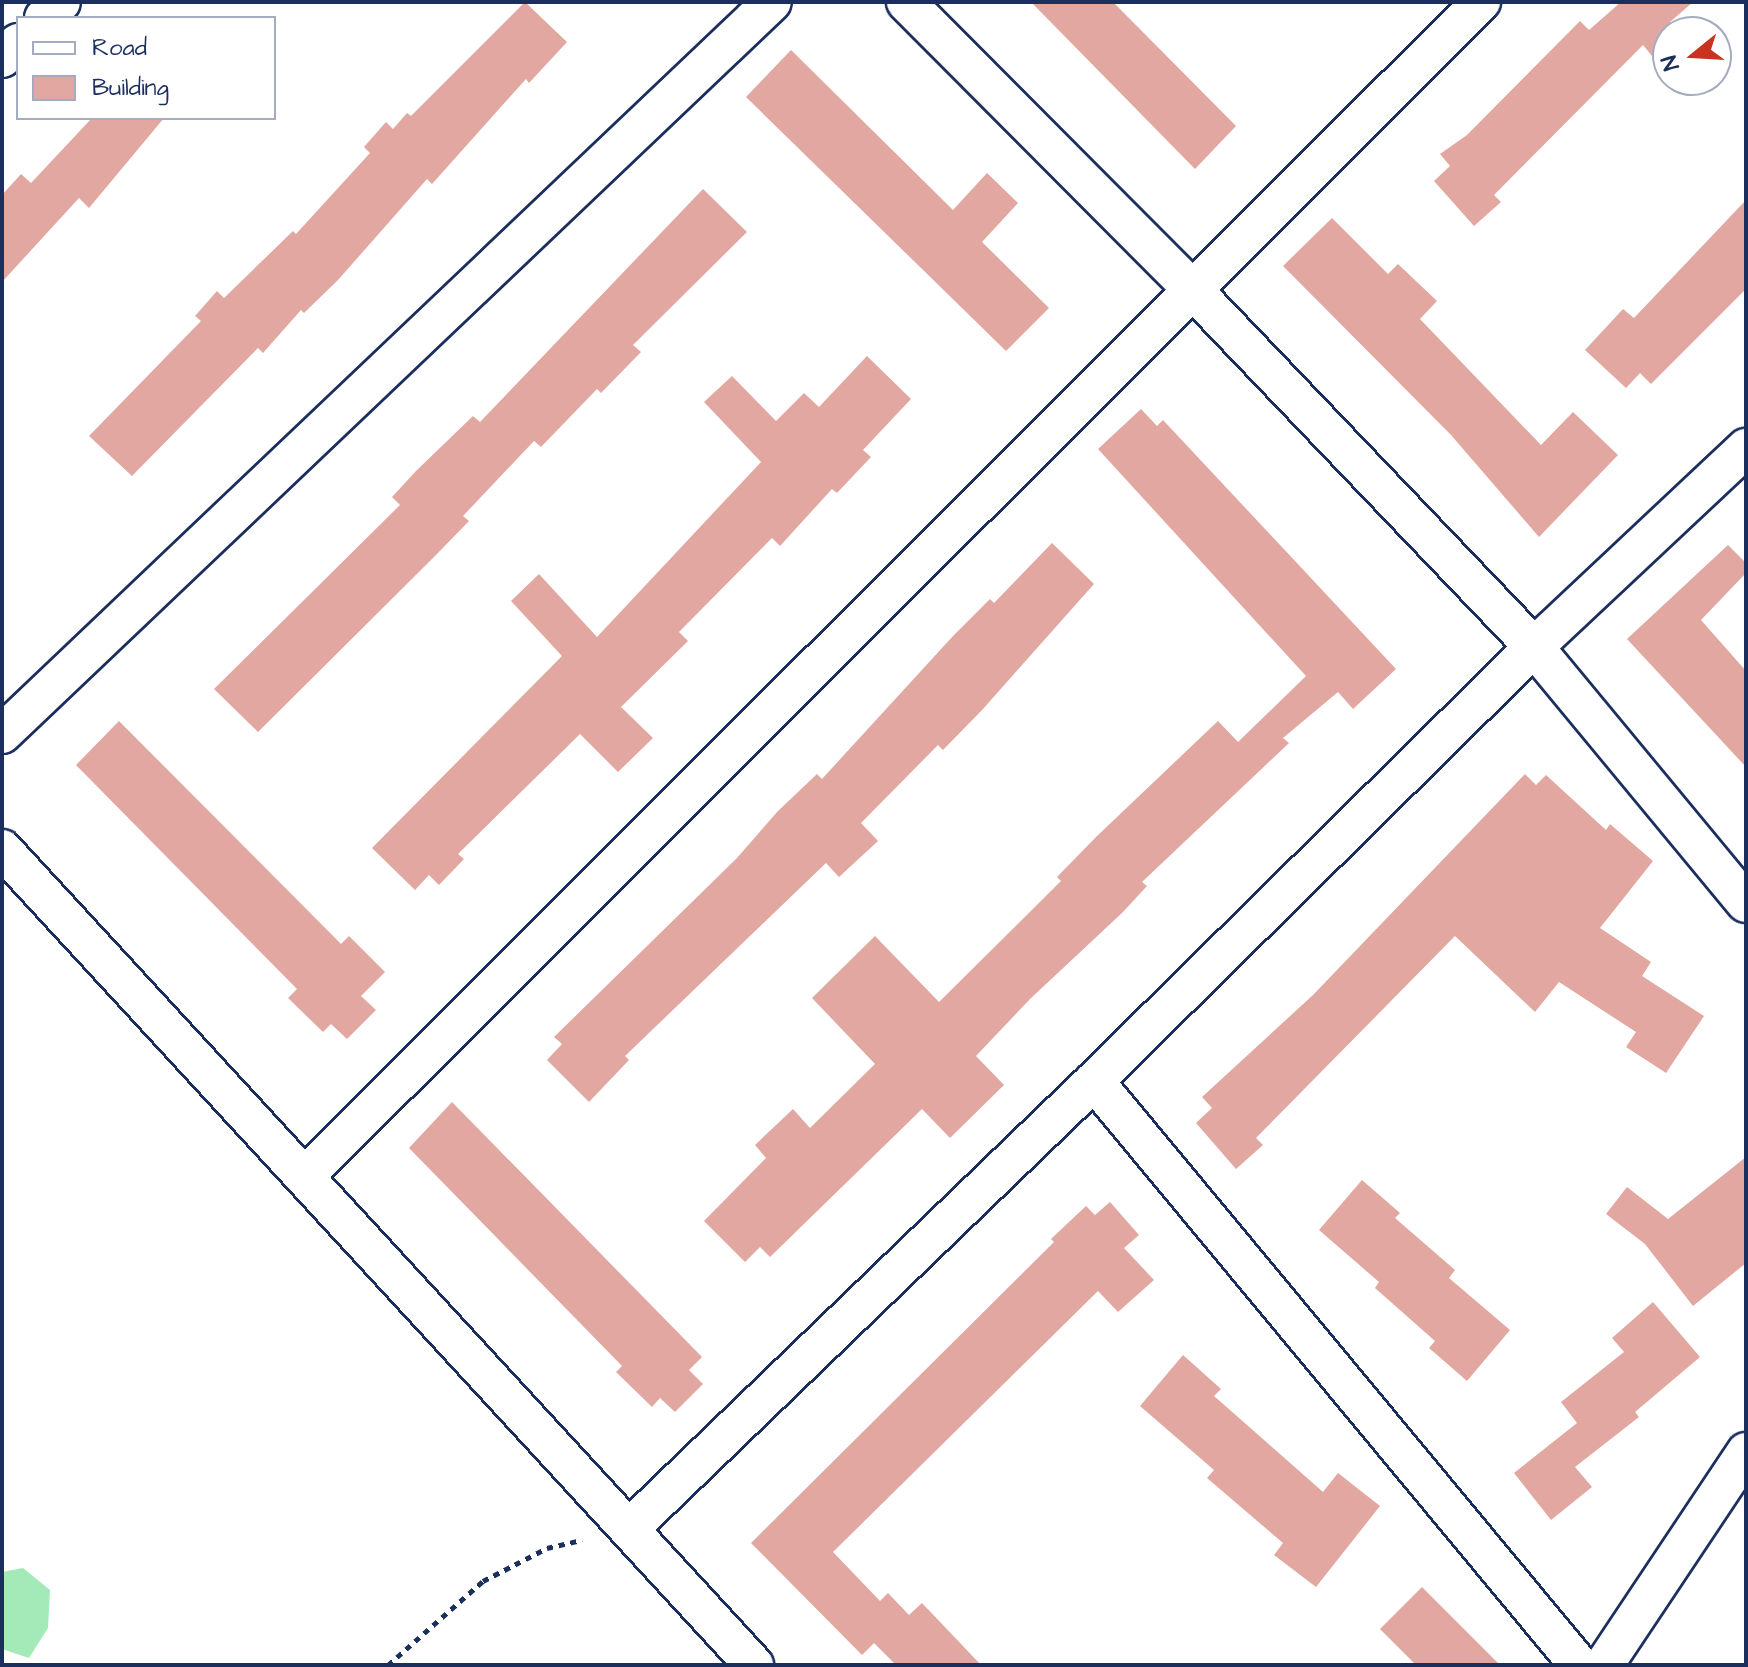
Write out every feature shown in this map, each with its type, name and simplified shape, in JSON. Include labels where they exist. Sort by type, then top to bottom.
[{"type":"street","points":[[46,16],[61,2]]},
{"type":"street","points":[[2,734],[772,2]]},
{"type":"street","points":[[906,2],[1192,289],[1534,647],[1746,903]]},
{"type":"street","points":[[304,1177],[1481,2]]},
{"type":"street","points":[[629,1529],[1094,1081],[1534,647],[1746,448]]},
{"type":"street","points":[[2,849],[754,1665]]},
{"type":"street","points":[[1094,1081],[1579,1665]]},
{"type":"street","points":[[1604,1665],[1746,1452]]},
{"type":"path","points":[[388,1665],[483,1581],[512,1564],[547,1548],[629,1529]]},
{"type":"green space","points":[[23,1568],[50,1590],[48,1628],[29,1658],[2,1649],[2,1572]]},
{"type":"building","points":[[525,2],[567,42],[529,83],[526,79],[432,184],[427,179],[338,280],[304,313],[301,310],[263,353],[258,348],[132,476],[89,436],[201,321],[195,316],[217,291],[224,298],[293,231],[296,234],[370,153],[364,147],[386,122],[393,129],[407,113],[411,116]]},
{"type":"building","points":[[1031,2],[1113,2],[1236,126],[1195,169]]},
{"type":"building","points":[[1621,2],[1693,2],[1677,16],[1652,16],[1652,56],[1643,45],[1494,195],[1501,202],[1474,226],[1434,181],[1450,166],[1440,154],[1467,135],[1580,21],[1589,30]]},
{"type":"building","points":[[791,50],[953,210],[987,173],[1018,203],[982,242],[1049,308],[1006,351],[746,97]]},
{"type":"building","points":[[90,120],[162,120],[89,208],[79,198],[2,282],[2,195],[21,174],[31,183]]},
{"type":"building","points":[[703,189],[747,232],[633,345],[641,352],[601,393],[597,389],[541,447],[534,441],[463,516],[469,521],[258,732],[214,689],[400,505],[392,497],[416,471],[473,416],[480,422]]},
{"type":"building","points":[[1746,200],[1746,289],[1651,384],[1640,373],[1626,388],[1585,350],[1623,309],[1634,318]]},
{"type":"building","points":[[1332,218],[1388,274],[1398,264],[1437,301],[1420,319],[1541,445],[1573,412],[1618,455],[1539,537],[1451,435],[1283,266]]},
{"type":"building","points":[[867,356],[911,399],[863,450],[871,457],[837,493],[832,489],[780,546],[772,538],[679,632],[688,641],[621,707],[653,738],[618,772],[580,734],[458,854],[464,859],[439,885],[429,875],[415,890],[372,848],[562,656],[511,601],[539,574],[597,637],[761,462],[704,402],[732,376],[776,421],[804,393],[819,407]]},
{"type":"building","points":[[1141,409],[1157,426],[1163,420],[1396,669],[1353,709],[1338,692],[1283,738],[1289,743],[1142,882],[1147,886],[1123,912],[1030,999],[976,1056],[1004,1085],[950,1138],[922,1109],[770,1257],[760,1247],[745,1262],[704,1221],[766,1158],[755,1145],[793,1109],[810,1128],[875,1064],[812,998],[875,936],[939,1002],[1061,881],[1057,877],[1096,837],[1218,721],[1238,742],[1306,676],[1098,449]]},
{"type":"building","points":[[1052,543],[1094,584],[983,709],[943,750],[938,745],[861,823],[878,841],[839,877],[826,863],[625,1056],[629,1060],[589,1102],[547,1060],[562,1044],[554,1037],[737,858],[778,811],[817,774],[822,779],[953,636],[990,599],[994,603]]},
{"type":"building","points":[[1728,545],[1746,563],[1746,573],[1701,620],[1746,671],[1746,767],[1627,639]]},
{"type":"building","points":[[119,721],[341,944],[349,936],[385,972],[361,996],[376,1010],[347,1039],[331,1024],[323,1032],[288,998],[297,989],[76,765]]},
{"type":"building","points":[[1525,774],[1536,785],[1546,775],[1606,830],[1610,824],[1653,861],[1600,928],[1651,962],[1642,976],[1704,1016],[1666,1073],[1626,1047],[1636,1032],[1559,982],[1535,1012],[1455,936],[1256,1138],[1263,1145],[1236,1169],[1196,1123],[1212,1108],[1202,1097],[1313,995]]},
{"type":"building","points":[[452,1102],[702,1357],[689,1370],[703,1384],[675,1412],[660,1398],[652,1407],[616,1372],[622,1366],[409,1148]]},
{"type":"building","points":[[1746,1157],[1746,1263],[1693,1306],[1645,1244],[1606,1214],[1627,1187],[1668,1219]]},
{"type":"building","points":[[1362,1180],[1400,1213],[1395,1218],[1455,1270],[1449,1278],[1510,1330],[1467,1381],[1429,1348],[1435,1341],[1375,1288],[1379,1282],[1319,1230]]},
{"type":"building","points":[[1110,1202],[1139,1235],[1124,1248],[1154,1280],[1118,1312],[1098,1291],[833,1552],[880,1601],[888,1593],[909,1615],[922,1603],[981,1665],[896,1665],[874,1643],[862,1655],[751,1543],[1054,1242],[1051,1239],[1086,1206],[1095,1215]]},
{"type":"building","points":[[1653,1302],[1700,1357],[1635,1412],[1639,1417],[1575,1467],[1592,1487],[1551,1520],[1514,1473],[1577,1423],[1561,1402],[1624,1352],[1612,1338]]},
{"type":"building","points":[[1183,1355],[1221,1389],[1214,1396],[1323,1492],[1338,1473],[1380,1506],[1316,1587],[1274,1555],[1283,1543],[1207,1478],[1214,1470],[1140,1406]]},
{"type":"building","points":[[1422,1587],[1500,1665],[1416,1665],[1380,1629]]}]
